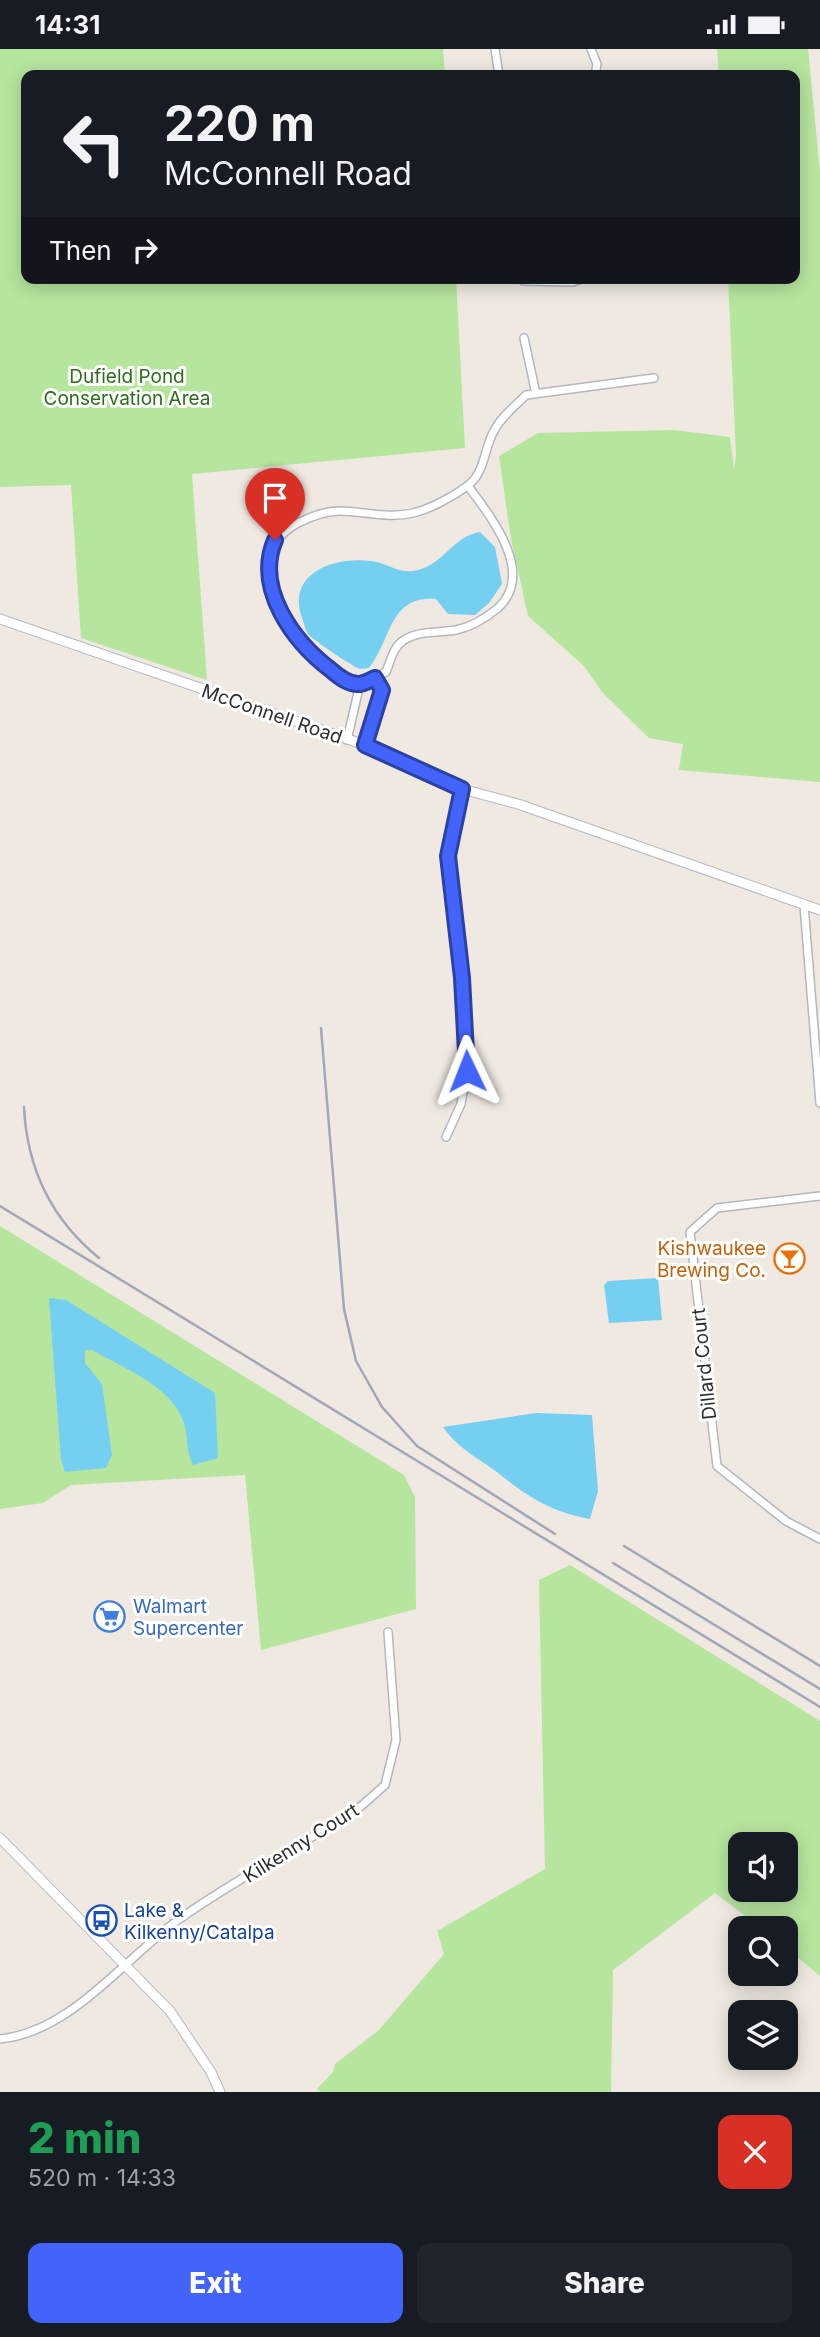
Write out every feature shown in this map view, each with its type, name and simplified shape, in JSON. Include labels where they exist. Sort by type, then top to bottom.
[{"type":"street","points":[[495,49],[498,70]]},
{"type":"street","points":[[591,49],[597,64],[596,70]]},
{"type":"street","points":[[524,338],[536,394]]},
{"type":"street","points":[[468,486],[487,512],[514,568],[509,598],[489,616],[458,629],[417,635],[404,640],[394,650],[386,672],[360,684],[345,681],[308,653],[286,623],[270,585],[269,554],[275,540],[312,517],[337,511],[385,516],[415,513],[468,486],[486,461],[493,432],[526,395],[654,378]]},
{"type":"street","name":"McConnell Road","points":[[0,619],[365,745],[462,789],[543,812],[820,910]]},
{"type":"street","points":[[365,745],[382,690],[375,678]]},
{"type":"street","points":[[347,740],[360,684]]},
{"type":"street","points":[[446,1137],[461,1104],[468,1063],[448,856],[462,789]]},
{"type":"street","points":[[804,905],[820,1103]]},
{"type":"street","name":"Dillard Court","points":[[820,1196],[717,1208],[690,1232],[717,1466],[786,1521],[820,1539]]},
{"type":"street","name":"Kilkenny Court","points":[[0,2039],[24,2034],[53,2022],[85,2000],[123,1964],[179,1920],[359,1808],[385,1785],[396,1740],[388,1632]]},
{"type":"street","points":[[0,1838],[170,2011],[211,2072],[219,2092]]},
{"type":"green space","name":"Dufield Pond Conservation Area","points":[[0,49],[443,49],[445,70],[21,70],[21,284],[456,284],[465,448],[192,474],[207,680],[81,638],[71,485],[0,487]]},
{"type":"green space","points":[[717,49],[808,49],[820,172],[820,782],[679,770],[683,744],[649,738],[602,692],[584,666],[528,616],[511,539],[499,456],[538,433],[674,430],[730,437],[734,469],[736,456],[728,284],[800,284],[800,70],[719,70]]},
{"type":"green space","points":[[0,1226],[404,1475],[415,1497],[416,1609],[261,1650],[245,1475],[71,1485],[43,1503],[0,1509]]},
{"type":"green space","points":[[570,1565],[820,1721],[820,1976],[798,1958],[798,1916],[745,1916],[715,1893],[613,1970],[611,2092],[321,2092],[317,2089],[333,2072],[335,2064],[379,2030],[444,1954],[437,1931],[545,1869],[539,1580]]},
{"type":"water","points":[[480,532],[495,547],[502,584],[489,603],[475,615],[448,614],[436,599],[409,604],[400,611],[369,668],[360,669],[307,632],[299,602],[301,589],[307,579],[317,571],[343,561],[357,560],[413,571],[432,564],[462,539]]},
{"type":"water","points":[[658,1278],[662,1320],[609,1323],[604,1285],[608,1281]]},
{"type":"water","points":[[49,1298],[66,1300],[215,1393],[218,1458],[193,1465],[182,1418],[166,1396],[130,1370],[92,1350],[85,1350],[85,1363],[102,1384],[112,1455],[106,1468],[65,1472],[61,1460]]},
{"type":"water","points":[[536,1413],[592,1415],[598,1491],[590,1519],[565,1513],[533,1498],[464,1449],[443,1427]]},
{"type":"railway","points":[[321,1028],[344,1309],[356,1361],[382,1407],[417,1446],[555,1534]]},
{"type":"railway","points":[[24,1107],[30,1151],[45,1191],[67,1227],[99,1258]]},
{"type":"railway","points":[[0,1206],[820,1707]]},
{"type":"railway","points":[[624,1546],[820,1666]]},
{"type":"railway","points":[[613,1563],[820,1689]]},
{"type":"place","name":"Kishwaukee Brewing Co.","points":[[789,1259]]},
{"type":"place","name":"Walmart Supercenter","points":[[110,1617]]},
{"type":"place","name":"Lake & Kilkenny/Catalpa","points":[[101,1921]]},
{"type":"route","points":[[275,540],[269,554],[270,585],[286,623],[308,653],[345,681],[360,684],[375,678],[382,690],[365,745],[462,789],[448,856],[462,978],[467,1071]]}]
